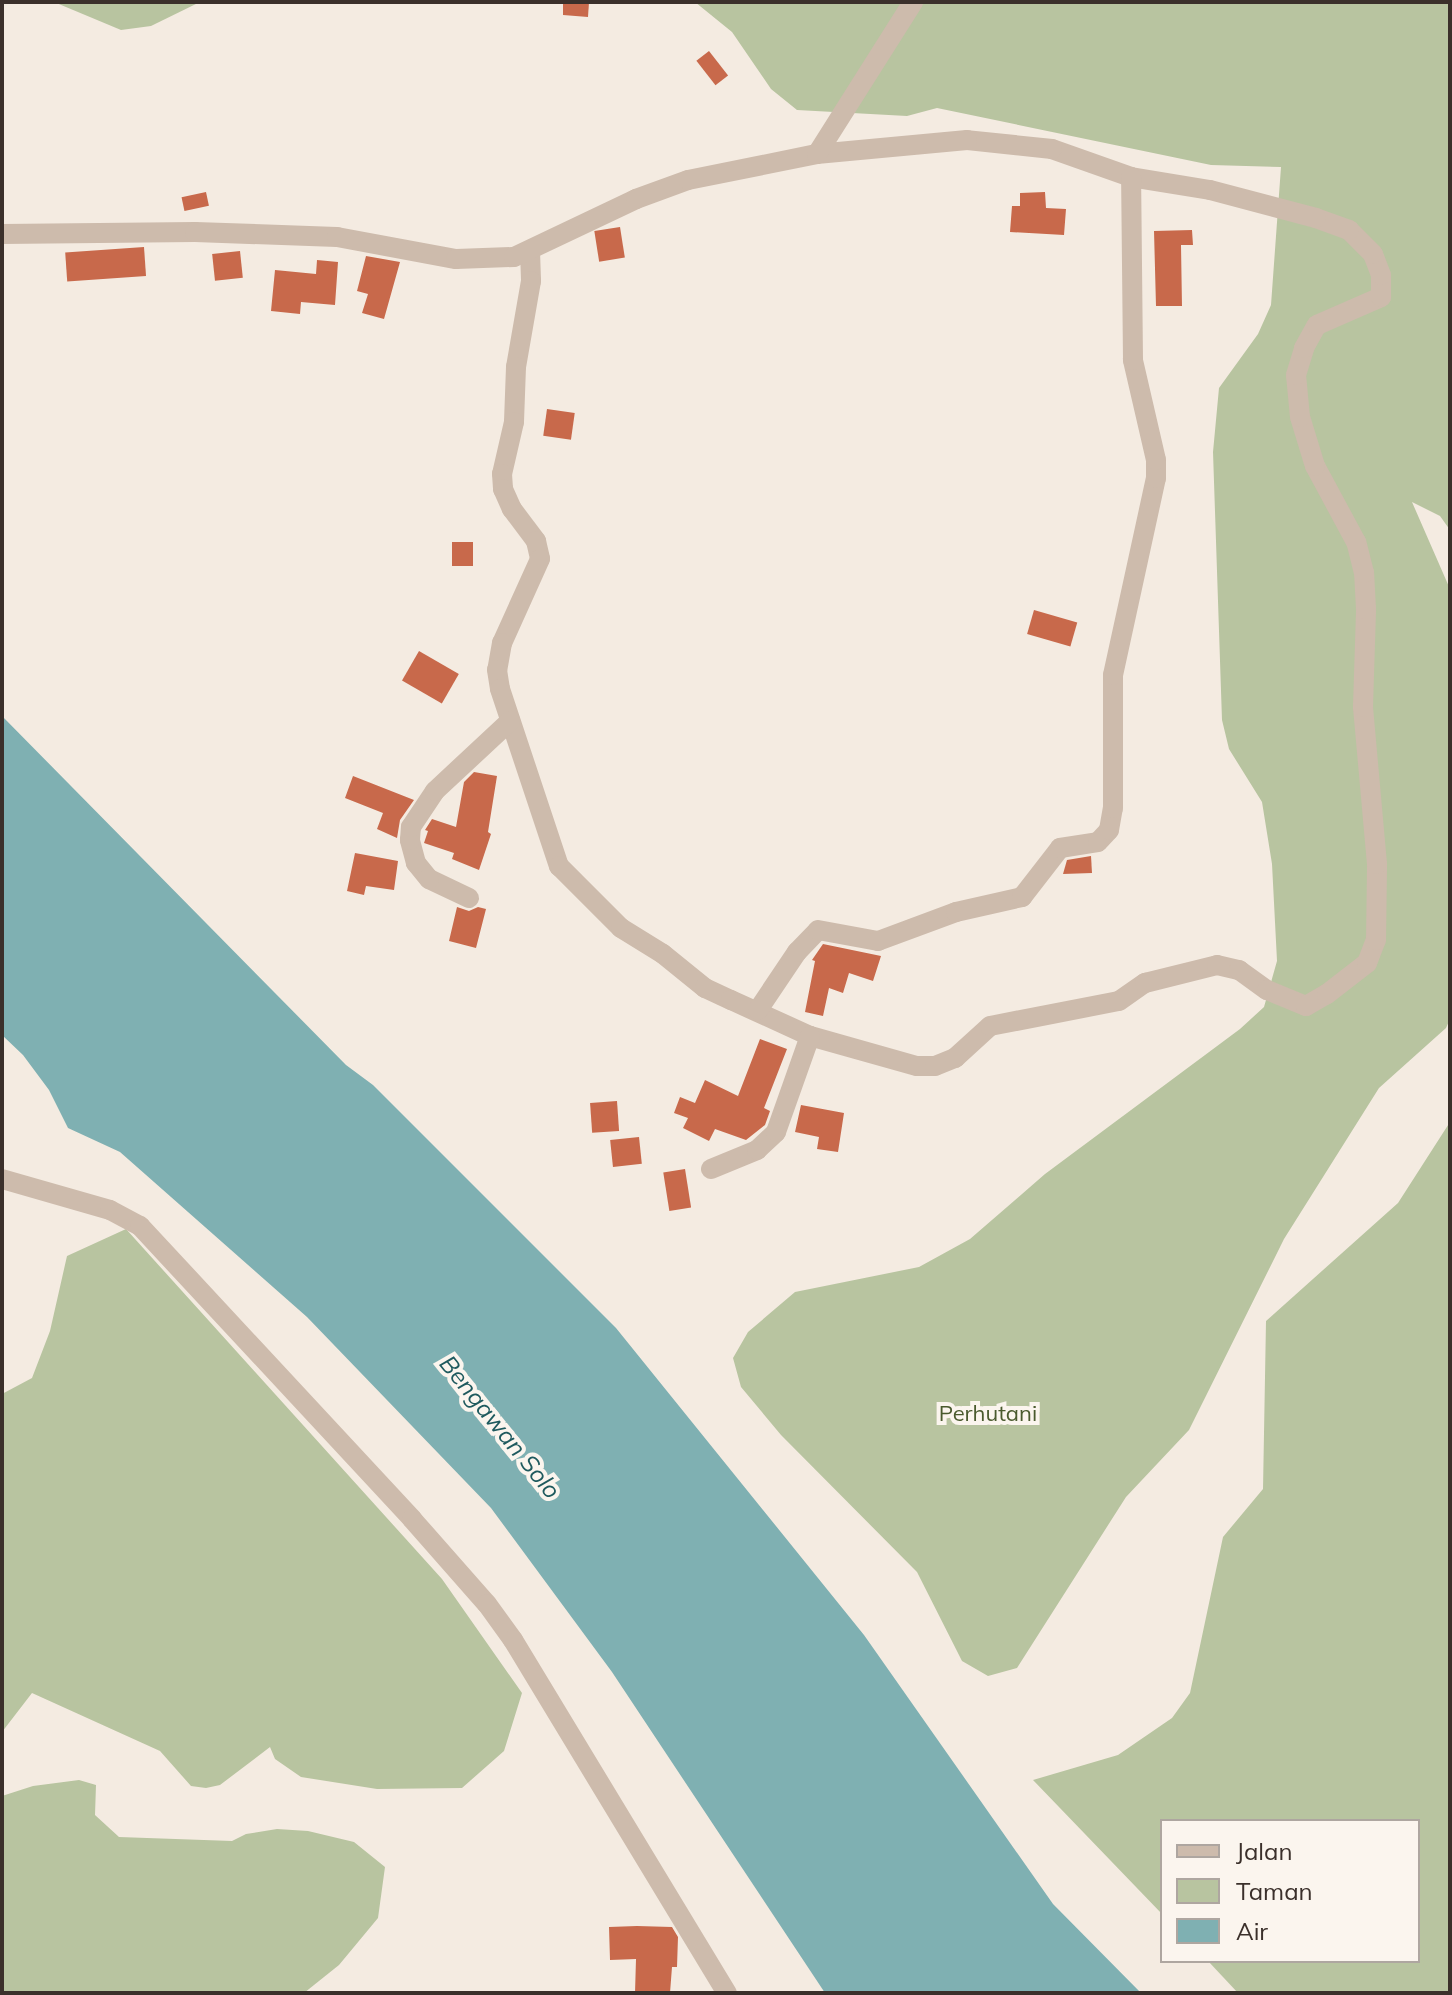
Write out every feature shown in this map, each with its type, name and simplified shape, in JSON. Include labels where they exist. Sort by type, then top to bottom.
[{"type":"street","points":[[817,154],[913,2]]},
{"type":"street","points":[[2,234],[195,232],[337,237],[456,259],[514,257],[636,199],[688,180],[817,154],[967,140],[1052,149],[1131,177],[1210,190],[1349,230],[1373,254],[1381,275],[1381,297],[1317,325],[1304,348],[1296,375],[1300,417],[1315,466],[1356,542],[1364,573],[1363,707],[1377,864],[1376,940],[1367,963],[1352,977],[1306,1006],[1267,990],[1239,970],[1217,965],[1145,983],[1119,1001],[990,1026],[955,1058],[935,1066],[917,1066],[845,1043],[810,1036],[705,988],[663,954],[621,928],[565,876],[555,856],[524,753],[510,721],[497,670],[502,643],[540,559],[536,541],[507,499],[502,474],[514,422],[516,367],[531,281],[530,251]]},
{"type":"street","points":[[758,1010],[797,952],[818,930],[878,941],[956,912],[1022,897],[1060,848],[1098,842],[1109,830],[1113,808],[1113,675],[1156,478],[1156,460],[1133,360],[1131,177]]},
{"type":"street","points":[[469,898],[429,879],[416,863],[410,840],[411,827],[435,791],[510,721]]},
{"type":"street","points":[[711,1169],[757,1150],[776,1132],[810,1036]]},
{"type":"street","points":[[2,1179],[110,1210],[140,1226],[196,1282],[412,1519],[487,1604],[513,1640],[727,1993]]},
{"type":"green space","points":[[54,2],[200,2],[151,26],[121,30]]},
{"type":"green space","name":"Perhutani","points":[[695,2],[1450,2],[1450,530],[1440,516],[1412,502],[1450,589],[1450,1019],[1446,1028],[1379,1088],[1284,1239],[1189,1430],[1126,1497],[1017,1668],[988,1676],[962,1661],[917,1572],[781,1435],[741,1387],[733,1358],[748,1332],[795,1292],[919,1267],[970,1239],[1045,1174],[1240,1029],[1264,1007],[1277,961],[1272,864],[1262,802],[1229,749],[1222,720],[1213,452],[1219,388],[1258,334],[1271,305],[1281,167],[1211,165],[937,108],[907,116],[797,110],[771,89],[732,32]]},
{"type":"green space","points":[[1450,1122],[1450,1993],[1238,1993],[1210,1963],[1420,1963],[1420,1819],[1160,1819],[1160,1912],[1033,1780],[1118,1755],[1172,1718],[1190,1693],[1223,1537],[1263,1489],[1266,1321],[1398,1203]]},
{"type":"green space","points":[[126,1229],[442,1579],[522,1693],[504,1751],[462,1788],[377,1789],[301,1777],[275,1759],[270,1747],[220,1785],[206,1788],[191,1786],[160,1751],[32,1693],[2,1732],[2,1394],[32,1378],[50,1331],[67,1256]]},
{"type":"green space","points":[[79,1780],[96,1785],[95,1815],[119,1837],[232,1841],[246,1834],[277,1829],[308,1831],[354,1842],[385,1867],[378,1918],[339,1965],[304,1993],[2,1993],[2,1796],[33,1786]]},
{"type":"water","name":"Bengawan Solo","points":[[2,716],[346,1065],[373,1085],[616,1328],[864,1635],[1053,1904],[1141,1993],[825,1993],[612,1672],[491,1508],[307,1317],[120,1152],[68,1128],[49,1090],[23,1055],[2,1035]]},
{"type":"building","points":[[563,2],[589,2],[588,17],[563,15]]},
{"type":"building","points":[[709,51],[728,75],[715,85],[696,61]]},
{"type":"building","points":[[206,192],[209,206],[184,211],[182,197]]},
{"type":"building","points":[[1045,192],[1046,208],[1066,209],[1064,235],[1010,232],[1012,206],[1020,206],[1020,193]]},
{"type":"building","points":[[620,227],[625,258],[599,262],[594,231]]},
{"type":"building","points":[[1192,230],[1193,245],[1181,245],[1182,306],[1156,306],[1154,231]]},
{"type":"building","points":[[144,247],[146,276],[67,281],[65,253]]},
{"type":"building","points":[[240,251],[243,278],[215,281],[212,254]]},
{"type":"building","points":[[366,256],[400,262],[384,319],[362,313],[368,294],[357,291]]},
{"type":"building","points":[[317,260],[338,262],[335,305],[301,302],[300,314],[271,311],[275,270],[316,274]]},
{"type":"building","points":[[547,409],[575,413],[571,440],[543,436]]},
{"type":"building","points":[[452,542],[473,542],[473,566],[452,566]]},
{"type":"building","points":[[1034,610],[1077,622],[1070,646],[1027,634]]},
{"type":"building","points":[[419,651],[459,674],[442,703],[402,680]]},
{"type":"building","points":[[474,772],[497,776],[488,832],[491,834],[479,870],[452,859],[454,853],[424,843],[428,831],[425,830],[432,819],[456,827],[464,782]]},
{"type":"building","points":[[353,776],[414,800],[400,820],[397,838],[377,829],[383,813],[345,798]]},
{"type":"building","points":[[355,853],[398,861],[394,890],[366,886],[364,895],[347,891]]},
{"type":"building","points":[[1091,856],[1092,873],[1063,874],[1067,860]]},
{"type":"building","points":[[457,907],[469,911],[478,907],[486,909],[476,948],[449,941]]},
{"type":"building","points":[[823,944],[881,956],[873,981],[849,973],[843,993],[829,988],[823,1016],[805,1012],[815,961],[812,960]]},
{"type":"building","points":[[760,1039],[787,1049],[764,1108],[770,1111],[765,1125],[746,1140],[715,1129],[709,1141],[683,1128],[688,1118],[674,1113],[680,1097],[695,1103],[705,1080],[738,1096]]},
{"type":"building","points":[[617,1101],[619,1131],[592,1133],[590,1103]]},
{"type":"building","points":[[801,1105],[844,1113],[838,1152],[817,1149],[819,1137],[795,1132]]},
{"type":"building","points":[[639,1137],[642,1164],[613,1167],[610,1140]]},
{"type":"building","points":[[685,1169],[691,1208],[669,1211],[663,1172]]},
{"type":"building","points":[[609,1927],[672,1927],[678,1937],[677,1967],[672,1967],[670,1993],[635,1993],[636,1959],[610,1960]]}]
